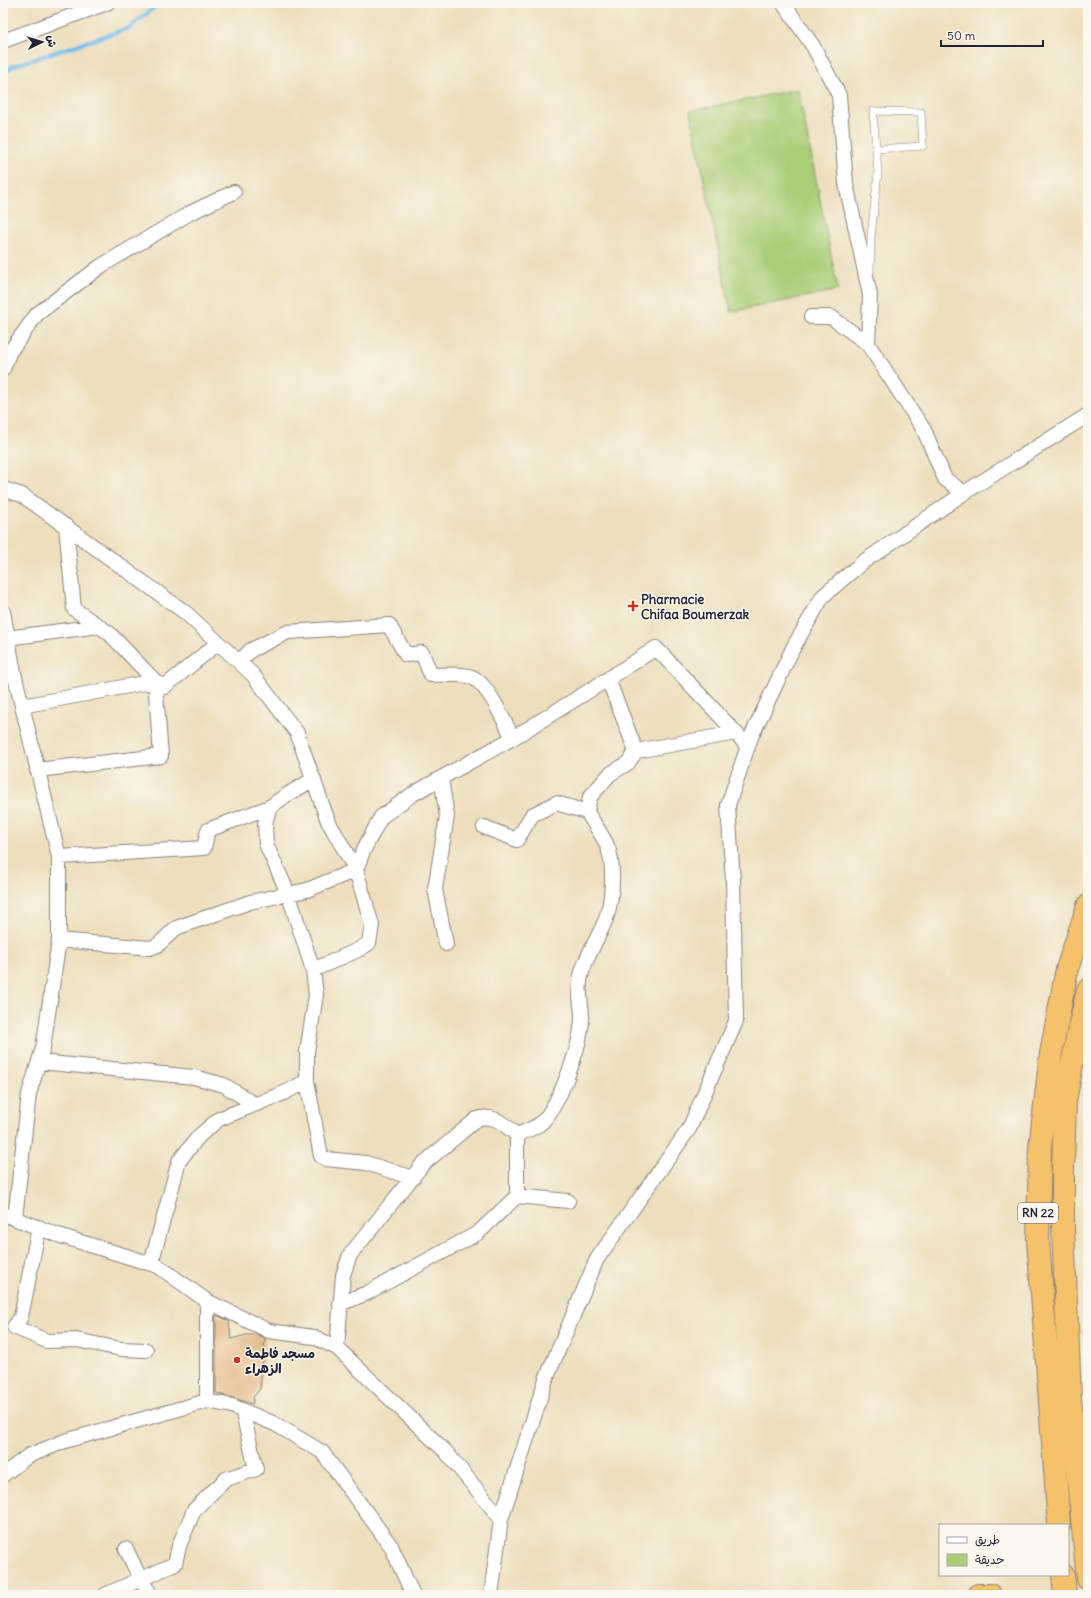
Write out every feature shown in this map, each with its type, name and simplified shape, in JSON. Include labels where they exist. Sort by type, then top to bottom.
[{"type":"highway","name":"RN 22","points":[[1059,1524],[1038,1239],[1040,1148],[1051,1053],[1067,969],[1088,906]]},
{"type":"highway","name":"RN 22","points":[[1088,990],[1065,1101],[1063,1227],[1070,1398],[1088,1579]]},
{"type":"highway","points":[[1063,1576],[1065,1595]]},
{"type":"highway","points":[[978,1595],[990,1595]]},
{"type":"street","points":[[3,42],[107,3]]},
{"type":"street","points":[[783,3],[813,46],[839,95],[846,184],[870,295],[868,344]]},
{"type":"street","points":[[3,369],[8,353],[37,314],[101,266],[190,213],[234,192]]},
{"type":"street","points":[[811,317],[831,317],[868,344],[924,430],[945,480],[964,493]]},
{"type":"street","points":[[491,1595],[501,1519],[546,1379],[598,1259],[688,1129],[736,1021],[733,881],[728,805],[748,747],[793,648],[823,596],[863,562],[964,493],[1088,415]]},
{"type":"street","points":[[3,489],[22,495],[186,614],[253,675],[297,733],[328,821],[356,870],[372,925],[369,943],[358,950],[313,970]]},
{"type":"street","points":[[66,526],[74,609],[109,633],[155,681],[164,687],[218,643]]},
{"type":"street","points":[[3,611],[7,638],[8,673],[22,706],[59,857],[59,940],[40,1062],[29,1094],[9,1216],[158,1266],[207,1300],[269,1331],[314,1337],[337,1348],[446,1452],[501,1519]]},
{"type":"street","points":[[239,662],[251,650],[288,632],[389,625],[406,655],[422,653],[431,675],[473,677],[486,690],[513,738]]},
{"type":"street","points":[[7,638],[99,626]]},
{"type":"street","points":[[59,940],[150,948],[158,945],[176,928],[250,902],[307,890],[356,870],[363,851],[381,817],[440,778],[513,738],[656,648],[748,747]]},
{"type":"street","points":[[608,679],[636,751]]},
{"type":"street","points":[[22,706],[155,681]]},
{"type":"street","points":[[37,770],[160,756],[155,681]]},
{"type":"street","points":[[517,1134],[534,1129],[542,1122],[562,1090],[577,1049],[582,1018],[580,981],[591,951],[604,926],[611,903],[612,874],[606,844],[587,812],[590,797],[610,774],[628,763],[636,751],[736,733]]},
{"type":"street","points":[[440,778],[447,816],[435,889],[446,944]]},
{"type":"street","points":[[59,857],[204,848],[208,830],[270,807],[284,796],[314,779]]},
{"type":"street","points":[[484,827],[517,840],[532,815],[556,803],[587,812]]},
{"type":"street","points":[[270,807],[265,824],[266,844],[288,893],[313,970],[316,995],[307,1052],[307,1081],[321,1156],[326,1159],[366,1163],[413,1178]]},
{"type":"street","points":[[40,1062],[194,1077],[224,1084],[254,1104]]},
{"type":"street","points":[[151,1264],[179,1162],[199,1136],[219,1119],[284,1093],[307,1081]]},
{"type":"street","points":[[337,1348],[343,1275],[350,1255],[424,1164],[477,1119],[484,1116],[501,1122],[517,1134]]},
{"type":"street","points":[[340,1304],[367,1293],[478,1233],[517,1196],[517,1134]]},
{"type":"street","points":[[517,1196],[568,1201]]},
{"type":"street","points":[[39,1227],[20,1317],[14,1327],[47,1341],[76,1340],[121,1349],[146,1350]]},
{"type":"street","points":[[207,1300],[207,1401]]},
{"type":"street","points":[[3,1475],[28,1456],[65,1441],[207,1401],[232,1406],[275,1424],[322,1452],[390,1546],[413,1595]]},
{"type":"street","points":[[105,1595],[144,1589],[175,1564],[179,1546],[194,1510],[226,1479],[256,1469],[242,1410]]},
{"type":"street","points":[[126,1549],[144,1589]]},
{"type":"lane","points":[[870,295],[871,237],[878,173],[876,150],[873,111],[921,112],[923,146],[876,150]]},
{"type":"lane","points":[[1070,1398],[1088,1427]]},
{"type":"green space","points":[[798,89],[838,290],[731,312],[690,111]]},
{"type":"building","name":"مسجد فاطمة الزهراء","points":[[216,1315],[229,1321],[231,1339],[246,1335],[258,1335],[265,1338],[260,1389],[253,1397],[253,1404],[216,1393]]},
{"type":"waterway","points":[[3,75],[13,66],[129,28],[160,3]]},
{"type":"place","name":"Pharmacie Chifaa Boumerzak","points":[[633,606]]},
{"type":"place","name":"مسجد فاطمة الزهراء","points":[[237,1360]]}]
